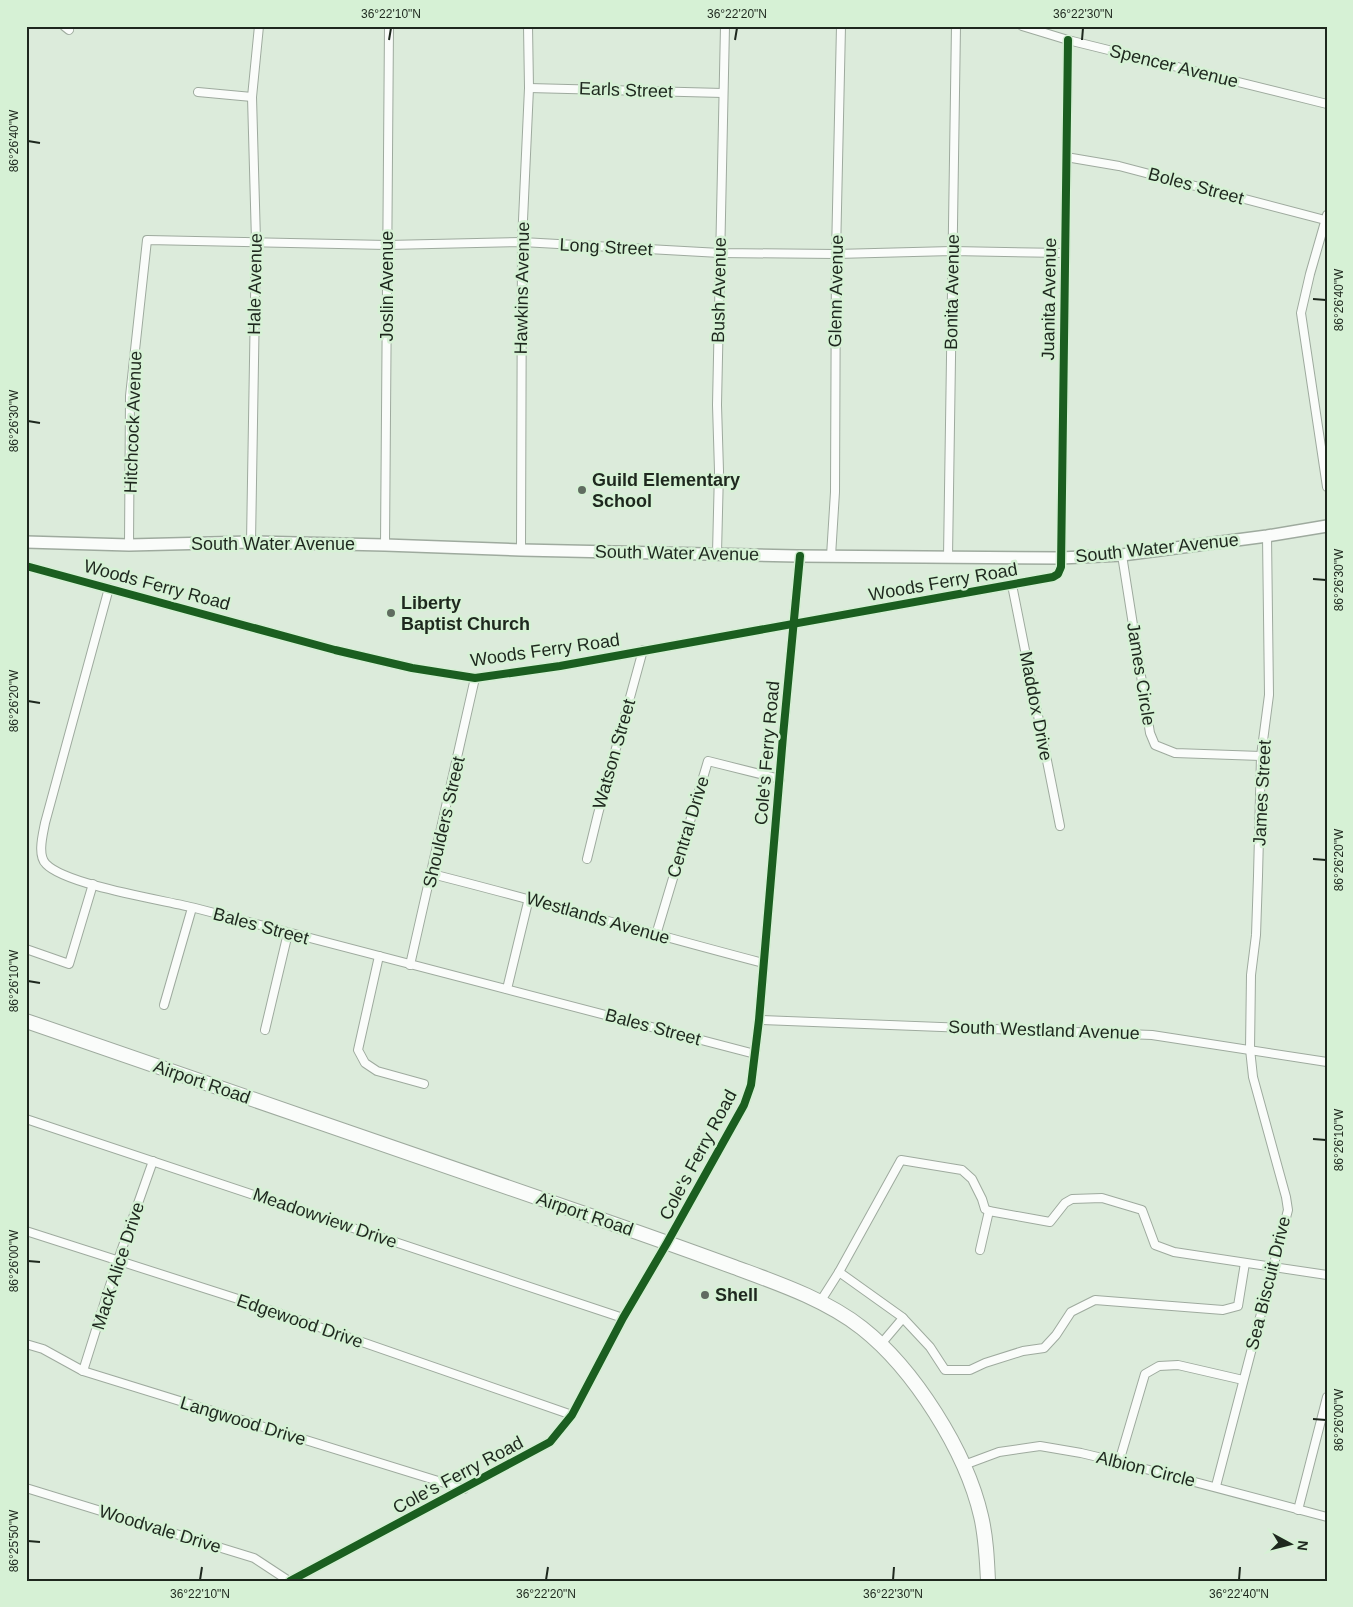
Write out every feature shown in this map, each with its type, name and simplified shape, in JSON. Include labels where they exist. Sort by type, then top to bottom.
[{"type":"highway","name":"Airport Road","points":[[26,1021],[667,1243],[778,1283],[832,1308],[860,1326],[881,1344],[900,1365],[934,1410],[964,1465],[981,1515],[986,1547],[988,1581]]},
{"type":"main road","name":"South Water Avenue","points":[[26,542],[129,545],[252,542],[800,556],[1061,558],[1122,554],[1267,536],[1327,526]]},
{"type":"street","name":"Hale Avenue","points":[[252,542],[256,241],[252,97],[259,26]]},
{"type":"street","name":"Joslin Avenue","points":[[386,545],[389,26]]},
{"type":"street","name":"Hawkins Avenue","points":[[521,550],[522,242],[529,88],[528,26]]},
{"type":"street","name":"Bush Avenue","points":[[717,553],[717,405],[724,26]]},
{"type":"street","name":"Glenn Avenue","points":[[832,556],[835,492],[836,254],[841,26]]},
{"type":"street","name":"Bonita Avenue","points":[[948,557],[956,26]]},
{"type":"street","name":"Spencer Avenue","points":[[1022,26],[1068,40],[1327,104]]},
{"type":"street","name":"Juanita Avenue","points":[[1061,558],[1068,40]]},
{"type":"street","name":"Earls Street","points":[[529,88],[723,93]]},
{"type":"street","points":[[198,92],[252,97]]},
{"type":"street","name":"Boles Street","points":[[1066,157],[1119,166],[1326,217]]},
{"type":"street","points":[[1326,217],[1301,313],[1327,487]]},
{"type":"street","name":"Long Street","points":[[148,240],[387,244],[522,242],[720,253],[836,254],[952,251],[1065,253]]},
{"type":"street","name":"Hitchcock Avenue","points":[[129,545],[130,396],[148,240]]},
{"type":"street","name":"James Street","points":[[1250,1049],[1251,975],[1254,954],[1258,876],[1261,756],[1269,695],[1267,536]]},
{"type":"street","name":"James Circle","points":[[1122,554],[1150,733],[1155,746],[1175,753],[1261,756]]},
{"type":"street","name":"Cole's Ferry Road","points":[[289,1581],[550,1442],[572,1415],[622,1318],[667,1243],[744,1105],[751,1085],[759,1020],[800,556]]},
{"type":"street","name":"Woods Ferry Road","points":[[26,566],[353,654],[412,668],[476,678],[560,666],[1053,577],[1058,574],[1061,567],[1061,558]]},
{"type":"street","name":"Maddox Drive","points":[[1012,585],[1060,826]]},
{"type":"street","name":"Bales Street","points":[[109,588],[45,822],[41,854],[45,864],[63,875],[93,884],[755,1054]]},
{"type":"street","name":"Watson Street","points":[[587,858],[644,650]]},
{"type":"street","name":"Shoulders Street","points":[[410,965],[476,678]]},
{"type":"street","name":"Central Drive","points":[[656,935],[708,761],[780,780]]},
{"type":"street","name":"Westlands Avenue","points":[[432,874],[528,898],[763,964]]},
{"type":"street","points":[[26,949],[69,964],[93,884]]},
{"type":"street","points":[[507,989],[528,898]]},
{"type":"street","points":[[164,1006],[192,908]]},
{"type":"street","points":[[265,1030],[288,933]]},
{"type":"street","points":[[379,956],[358,1050],[365,1063],[377,1071],[424,1084]]},
{"type":"street","name":"South Westland Avenue","points":[[759,1020],[1122,1033],[1181,1038],[1327,1062]]},
{"type":"street","name":"Sea Biscuit Drive","points":[[1216,1486],[1288,1210],[1253,1077],[1250,1049]]},
{"type":"street","name":"Meadowview Drive","points":[[26,1119],[622,1318]]},
{"type":"street","points":[[820,1302],[839,1272],[901,1160],[962,1170],[972,1179],[988,1212],[1050,1222],[1072,1198],[1102,1198],[1142,1210],[1156,1245],[1174,1252],[1327,1275]]},
{"type":"street","name":"Mack Alice Drive","points":[[83,1371],[118,1260],[153,1161]]},
{"type":"street","points":[[980,1250],[988,1212]]},
{"type":"street","name":"Edgewood Drive","points":[[26,1231],[238,1300],[572,1415]]},
{"type":"street","points":[[839,1272],[904,1318],[930,1347],[945,1370],[970,1370],[985,1363],[1023,1351],[1044,1348],[1056,1335],[1071,1312],[1095,1300],[1224,1310],[1238,1306],[1245,1263]]},
{"type":"street","points":[[881,1344],[904,1318]]},
{"type":"street","name":"Langwood Drive","points":[[26,1344],[42,1349],[83,1371],[464,1489]]},
{"type":"street","points":[[1119,1462],[1145,1374],[1159,1366],[1178,1365],[1243,1380]]},
{"type":"street","points":[[1298,1510],[1327,1397]]},
{"type":"street","name":"Albion Circle","points":[[964,1465],[999,1452],[1040,1446],[1081,1453],[1216,1486],[1327,1518]]},
{"type":"street","name":"Woodvale Drive","points":[[26,1488],[254,1558],[289,1581]]},
{"type":"cycle path","points":[[26,566],[335,650],[412,668],[475,678],[560,666],[1053,577],[1058,574],[1061,567],[1068,40]]},
{"type":"cycle path","points":[[290,1581],[550,1442],[572,1415],[623,1318],[744,1105],[751,1085],[759,1020],[800,556]]},
{"type":"place","name":"Guild Elementary School","points":[[582,490]]},
{"type":"place","name":"Liberty Baptist Church","points":[[391,613]]},
{"type":"place","name":"Shell","points":[[705,1295]]}]
